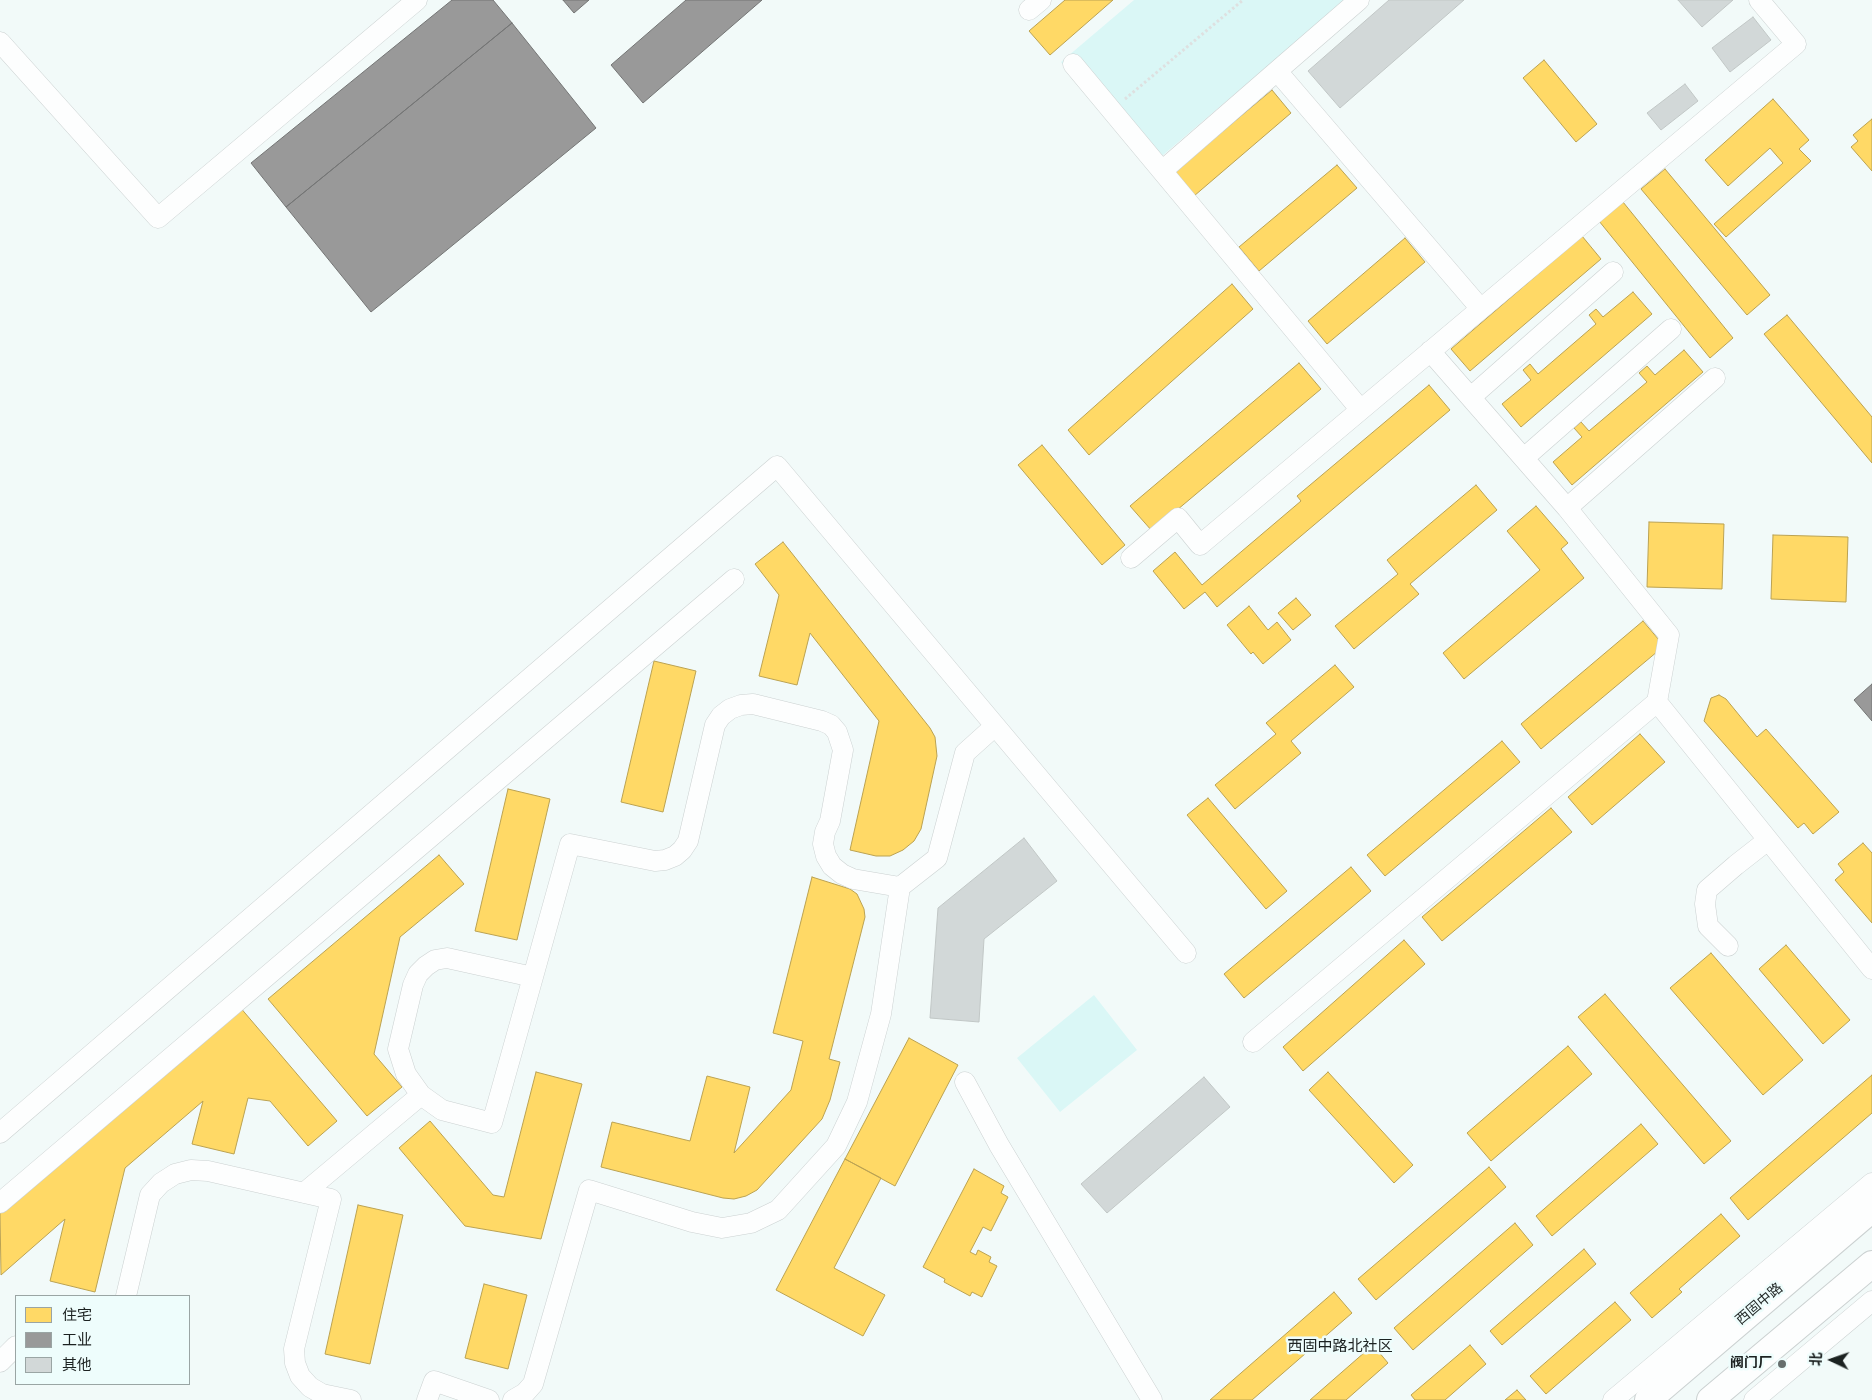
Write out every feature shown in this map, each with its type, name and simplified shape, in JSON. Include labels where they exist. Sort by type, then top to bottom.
[{"type":"main road","name":"西固中路","points":[[1648,1400],[1872,1209]]},
{"type":"main road","points":[[1710,1400],[1872,1264]]},
{"type":"street","points":[[0,42],[158,218],[417,0]]},
{"type":"street","points":[[1162,171],[1358,0]]},
{"type":"street","points":[[1131,558],[1178,518],[1200,544],[1796,44],[1760,0]]},
{"type":"street","points":[[1073,64],[1360,410]]},
{"type":"street","points":[[1276,71],[1481,309]]},
{"type":"street","points":[[1471,397],[1613,272]]},
{"type":"street","points":[[1524,458],[1671,330]]},
{"type":"street","points":[[1253,1042],[1657,702],[1669,635],[1567,508],[1430,351]]},
{"type":"street","points":[[1567,508],[1714,378]]},
{"type":"street","points":[[0,1133],[776,466],[1186,953]]},
{"type":"street","points":[[0,1203],[734,579]]},
{"type":"street","points":[[1657,702],[1872,969]]},
{"type":"street","points":[[533,977],[447,958],[436,960],[418,974],[413,984],[398,1049],[406,1074],[421,1095],[442,1110],[492,1123],[533,977],[570,844],[655,861],[675,856],[688,841],[714,725],[726,712],[741,705],[753,704],[822,720],[837,732],[843,750],[830,821],[825,832],[823,844],[826,856],[832,866],[842,874],[853,879],[900,887]]},
{"type":"street","points":[[513,1400],[525,1393],[533,1384],[589,1190],[692,1222],[722,1228],[751,1223],[778,1210],[836,1146],[857,1102],[881,1014],[900,887],[937,858],[965,754],[995,726]]},
{"type":"street","points":[[1728,946],[1708,926],[1705,904],[1707,890],[1768,840]]},
{"type":"street","points":[[966,1082],[999,1145],[1152,1400]]},
{"type":"street","points":[[304,1193],[421,1095]]},
{"type":"street","points":[[126,1295],[150,1195],[161,1183],[176,1174],[191,1170],[208,1171],[331,1198],[294,1349],[295,1364],[300,1376],[321,1397],[351,1400]]},
{"type":"street","points":[[1613,1400],[1872,1183]]},
{"type":"street","points":[[1754,1400],[1872,1301]]},
{"type":"street","points":[[0,1362],[15,1347]]},
{"type":"street","points":[[427,1400],[434,1381],[489,1400]]},
{"type":"path","points":[[1112,110],[1243,0]]},
{"type":"shaded area","points":[[1134,0],[1345,0],[1149,167],[1061,62]]},
{"type":"shaded area","points":[[1094,995],[1137,1050],[1060,1112],[1017,1058]]},
{"type":"building: 住宅","points":[[1065,0],[1113,0],[1050,55],[1029,31]]},
{"type":"building: 住宅","points":[[1544,60],[1597,124],[1576,142],[1523,78]]},
{"type":"building: 住宅","points":[[1272,90],[1291,113],[1194,196],[1174,172]]},
{"type":"building: 住宅","points":[[1773,99],[1809,140],[1799,149],[1811,161],[1726,237],[1714,224],[1783,163],[1770,148],[1728,186],[1705,160]]},
{"type":"building: 住宅","points":[[1872,119],[1872,171],[1851,147],[1858,141],[1853,135]]},
{"type":"building: 住宅","points":[[1337,165],[1357,188],[1259,271],[1239,247]]},
{"type":"building: 住宅","points":[[1665,169],[1770,295],[1747,315],[1641,189]]},
{"type":"building: 住宅","points":[[1623,202],[1733,338],[1710,358],[1599,221]]},
{"type":"building: 住宅","points":[[1582,236],[1601,259],[1470,371],[1451,349]]},
{"type":"building: 住宅","points":[[1405,238],[1425,262],[1327,344],[1308,321]]},
{"type":"building: 住宅","points":[[1232,284],[1253,309],[1089,455],[1068,430]]},
{"type":"building: 住宅","points":[[1633,292],[1652,314],[1521,427],[1502,404],[1531,380],[1523,370],[1530,364],[1538,374],[1596,324],[1589,315],[1596,309],[1603,317]]},
{"type":"building: 住宅","points":[[1787,315],[1872,417],[1872,463],[1764,334]]},
{"type":"building: 住宅","points":[[1684,350],[1703,372],[1572,485],[1553,462],[1582,437],[1574,428],[1581,422],[1589,431],[1647,382],[1639,373],[1647,366],[1655,375]]},
{"type":"building: 住宅","points":[[1299,363],[1321,389],[1152,531],[1130,506]]},
{"type":"building: 住宅","points":[[1429,385],[1450,410],[1217,607],[1205,592],[1184,609],[1153,571],[1175,552],[1202,585],[1301,501],[1297,496]]},
{"type":"building: 住宅","points":[[1042,445],[1125,545],[1102,565],[1018,465]]},
{"type":"building: 住宅","points":[[1476,485],[1497,510],[1410,584],[1419,594],[1354,649],[1335,626],[1398,574],[1387,560]]},
{"type":"building: 住宅","points":[[1536,506],[1568,543],[1561,549],[1584,578],[1464,679],[1443,653],[1540,570],[1507,531]]},
{"type":"building: 住宅","points":[[1649,522],[1724,524],[1722,589],[1647,587]]},
{"type":"building: 住宅","points":[[1773,535],[1848,537],[1846,602],[1771,599]]},
{"type":"building: 住宅","points":[[783,542],[930,728],[935,737],[937,756],[921,829],[914,841],[903,850],[890,856],[876,856],[850,850],[879,721],[810,633],[797,685],[759,676],[779,595],[755,564]]},
{"type":"building: 住宅","points":[[1296,598],[1311,615],[1293,630],[1278,613]]},
{"type":"building: 住宅","points":[[1249,606],[1268,630],[1277,622],[1291,640],[1263,664],[1253,652],[1251,654],[1227,625]]},
{"type":"building: 住宅","points":[[1643,621],[1664,646],[1541,749],[1521,724]]},
{"type":"building: 住宅","points":[[654,661],[696,671],[663,812],[621,802]]},
{"type":"building: 住宅","points":[[1335,665],[1354,687],[1291,741],[1301,753],[1235,809],[1215,785],[1276,734],[1266,723]]},
{"type":"building: 住宅","points":[[1719,695],[1726,699],[1757,737],[1766,729],[1839,812],[1813,834],[1804,823],[1798,828],[1704,721],[1711,698]]},
{"type":"building: 住宅","points":[[1640,734],[1665,762],[1592,825],[1568,797]]},
{"type":"building: 住宅","points":[[1502,741],[1520,762],[1385,876],[1367,855]]},
{"type":"building: 住宅","points":[[508,789],[550,799],[517,940],[475,931]]},
{"type":"building: 住宅","points":[[1208,798],[1287,891],[1266,909],[1187,815]]},
{"type":"building: 住宅","points":[[1551,808],[1572,832],[1442,941],[1422,917]]},
{"type":"building: 住宅","points":[[1863,843],[1872,853],[1872,923],[1835,880],[1844,872],[1838,864]]},
{"type":"building: 住宅","points":[[439,855],[464,884],[400,937],[374,1054],[402,1087],[367,1116],[268,999]]},
{"type":"building: 住宅","points":[[1351,867],[1371,891],[1244,998],[1224,974]]},
{"type":"building: 住宅","points":[[812,877],[850,889],[857,894],[864,909],[865,917],[829,1059],[840,1062],[830,1100],[822,1119],[757,1190],[746,1196],[734,1199],[723,1198],[601,1167],[612,1122],[690,1141],[707,1076],[750,1087],[734,1153],[791,1090],[803,1041],[773,1033]]},
{"type":"building: 住宅","points":[[1404,940],[1425,964],[1303,1071],[1283,1047]]},
{"type":"building: 住宅","points":[[1786,945],[1850,1020],[1823,1044],[1759,969]]},
{"type":"building: 住宅","points":[[1711,953],[1803,1060],[1763,1095],[1670,988]]},
{"type":"building: 住宅","points":[[1605,994],[1731,1141],[1704,1164],[1578,1017]]},
{"type":"building: 住宅","points":[[239,1006],[337,1121],[308,1146],[270,1101],[248,1098],[234,1154],[192,1144],[203,1101],[125,1168],[95,1292],[50,1281],[65,1219],[1,1275],[0,1213]]},
{"type":"building: 住宅","points":[[909,1038],[958,1065],[895,1186],[845,1159]]},
{"type":"building: 住宅","points":[[1568,1046],[1592,1074],[1491,1161],[1467,1133]]},
{"type":"building: 住宅","points":[[536,1072],[582,1084],[541,1239],[465,1226],[399,1148],[430,1121],[493,1195],[504,1197]]},
{"type":"building: 住宅","points":[[1328,1072],[1413,1165],[1394,1183],[1309,1090]]},
{"type":"building: 住宅","points":[[1872,1075],[1872,1113],[1748,1220],[1730,1198]]},
{"type":"building: 住宅","points":[[1641,1124],[1658,1144],[1552,1236],[1536,1216]]},
{"type":"building: 住宅","points":[[845,1159],[881,1178],[834,1268],[885,1295],[863,1336],[776,1290]]},
{"type":"building: 住宅","points":[[1489,1167],[1506,1187],[1376,1300],[1358,1279]]},
{"type":"building: 住宅","points":[[974,1169],[1004,1186],[1001,1193],[1008,1197],[991,1231],[983,1227],[970,1252],[976,1255],[978,1250],[991,1257],[989,1262],[997,1266],[982,1297],[972,1292],[970,1296],[944,1282],[945,1279],[923,1267]]},
{"type":"building: 住宅","points":[[358,1205],[403,1215],[370,1364],[325,1354]]},
{"type":"building: 住宅","points":[[1721,1214],[1740,1236],[1679,1289],[1682,1292],[1652,1318],[1630,1293]]},
{"type":"building: 住宅","points":[[1515,1223],[1533,1245],[1413,1350],[1394,1328]]},
{"type":"building: 住宅","points":[[1584,1249],[1596,1264],[1502,1345],[1490,1331]]},
{"type":"building: 住宅","points":[[484,1284],[527,1295],[508,1369],[465,1358]]},
{"type":"building: 住宅","points":[[1334,1292],[1352,1313],[1252,1400],[1210,1400]]},
{"type":"building: 住宅","points":[[1615,1302],[1631,1320],[1546,1394],[1530,1376]]},
{"type":"building: 住宅","points":[[1373,1345],[1388,1363],[1346,1400],[1310,1400]]},
{"type":"building: 住宅","points":[[1470,1345],[1486,1364],[1445,1400],[1415,1400],[1411,1395]]},
{"type":"building: 住宅","points":[[1517,1390],[1526,1400],[1505,1400]]},
{"type":"building: 工业","points":[[452,0],[493,0],[512,23],[286,207],[251,163]]},
{"type":"building: 工业","points":[[563,0],[589,0],[574,13]]},
{"type":"building: 工业","points":[[686,0],[762,0],[643,103],[611,65]]},
{"type":"building: 工业","points":[[512,23],[596,128],[371,312],[286,207]]},
{"type":"building: 工业","points":[[1872,684],[1872,721],[1854,700]]},
{"type":"building: 其他","points":[[1389,0],[1464,0],[1340,108],[1308,71]]},
{"type":"building: 其他","points":[[1678,0],[1733,0],[1702,27]]},
{"type":"building: 其他","points":[[1753,17],[1771,40],[1730,72],[1712,48]]},
{"type":"building: 其他","points":[[1685,84],[1698,101],[1661,130],[1647,113]]},
{"type":"building: 其他","points":[[1024,838],[1057,881],[984,939],[979,1022],[930,1018],[938,908]]},
{"type":"building: 其他","points":[[1204,1077],[1230,1107],[1107,1213],[1081,1184]]},
{"type":"place","name":"阀门厂","points":[[1782,1364]]},
{"type":"district","name":"西固中路北社区","points":[[1340,1348]]}]
